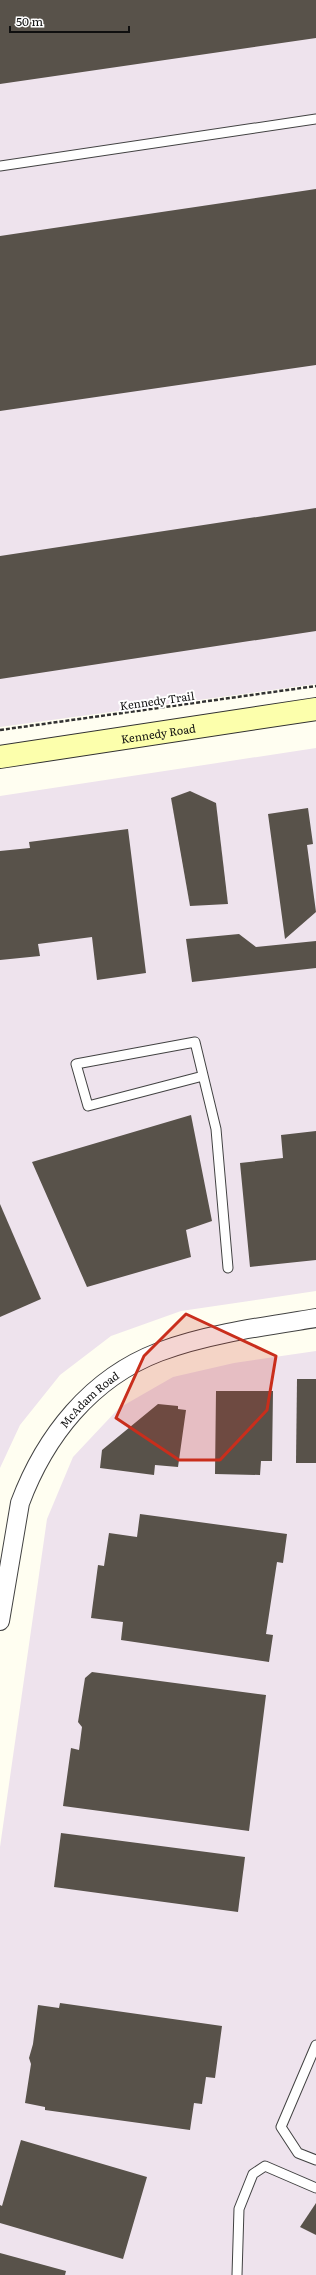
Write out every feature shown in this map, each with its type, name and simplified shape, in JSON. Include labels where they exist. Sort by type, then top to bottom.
[{"type":"main road","name":"Kennedy Road","points":[[0,757],[316,709]]},
{"type":"street","name":"McAdam Road","points":[[0,1621],[20,1503],[45,1448],[63,1423],[83,1401],[106,1381],[132,1365],[159,1352],[187,1342],[316,1318]]},
{"type":"lane","points":[[0,166],[316,119]]},
{"type":"lane","points":[[203,1076],[88,1106],[76,1064],[195,1042],[216,1130],[228,1268]]},
{"type":"lane","points":[[316,2045],[281,2127],[298,2152],[316,2160]]},
{"type":"lane","points":[[237,2275],[239,2209],[253,2174],[265,2166],[316,2188]]},
{"type":"path","name":"Kennedy Trail","points":[[0,730],[316,686]]},
{"type":"highlighted area","points":[[186,1314],[276,1356],[267,1410],[220,1460],[179,1460],[116,1418],[144,1356]]},
{"type":"shaded area","points":[[0,0],[316,0],[316,684],[0,727]]},
{"type":"shaded area","points":[[316,748],[316,1291],[181,1311],[111,1336],[60,1375],[20,1425],[0,1468],[0,796]]},
{"type":"shaded area","points":[[316,1351],[316,2275],[0,2275],[0,1847],[47,1519],[73,1457],[119,1408],[173,1377],[234,1363]]},
{"type":"building","points":[[0,0],[316,0],[316,38],[0,84]]},
{"type":"building","points":[[316,189],[316,365],[0,411],[0,236]]},
{"type":"building","points":[[316,508],[316,631],[0,679],[0,556]]},
{"type":"building","points":[[190,791],[216,803],[228,904],[190,906],[171,798]]},
{"type":"building","points":[[308,808],[313,844],[307,845],[316,912],[285,939],[268,814]]},
{"type":"building","points":[[128,829],[146,973],[97,980],[92,937],[38,944],[40,956],[0,960],[0,851],[30,848],[29,842]]},
{"type":"building","points":[[239,934],[256,947],[316,941],[316,968],[192,982],[186,939]]},
{"type":"building","points":[[191,1115],[212,1221],[186,1230],[191,1257],[87,1287],[32,1162]]},
{"type":"building","points":[[316,1131],[316,1260],[250,1267],[240,1163],[283,1158],[281,1135]]},
{"type":"building","points":[[0,1204],[41,1299],[0,1317]]},
{"type":"building","points":[[297,1379],[316,1379],[316,1463],[296,1463]]},
{"type":"building","points":[[216,1391],[273,1391],[272,1461],[261,1461],[260,1475],[215,1474]]},
{"type":"building","points":[[158,1404],[178,1406],[178,1409],[186,1410],[178,1467],[155,1465],[154,1475],[100,1468],[102,1450]]},
{"type":"building","points":[[140,1514],[287,1534],[283,1563],[277,1562],[266,1634],[273,1635],[269,1662],[121,1640],[123,1622],[91,1618],[98,1565],[104,1566],[109,1533],[137,1537]]},
{"type":"building","points":[[92,1672],[266,1695],[249,1831],[63,1806],[71,1748],[79,1750],[82,1727],[78,1722],[85,1678]]},
{"type":"building","points":[[61,1833],[245,1857],[238,1912],[54,1887]]},
{"type":"building","points":[[60,2003],[222,2026],[215,2078],[206,2077],[202,2104],[194,2103],[190,2130],[45,2110],[45,2107],[25,2103],[31,2064],[29,2058],[33,2044],[38,2005],[59,2008]]},
{"type":"building","points":[[21,2140],[147,2177],[123,2259],[0,2223],[0,2205],[2,2206]]},
{"type":"building","points":[[316,2203],[316,2235],[300,2227]]},
{"type":"building","points":[[0,2253],[66,2271],[65,2275],[0,2275]]}]
